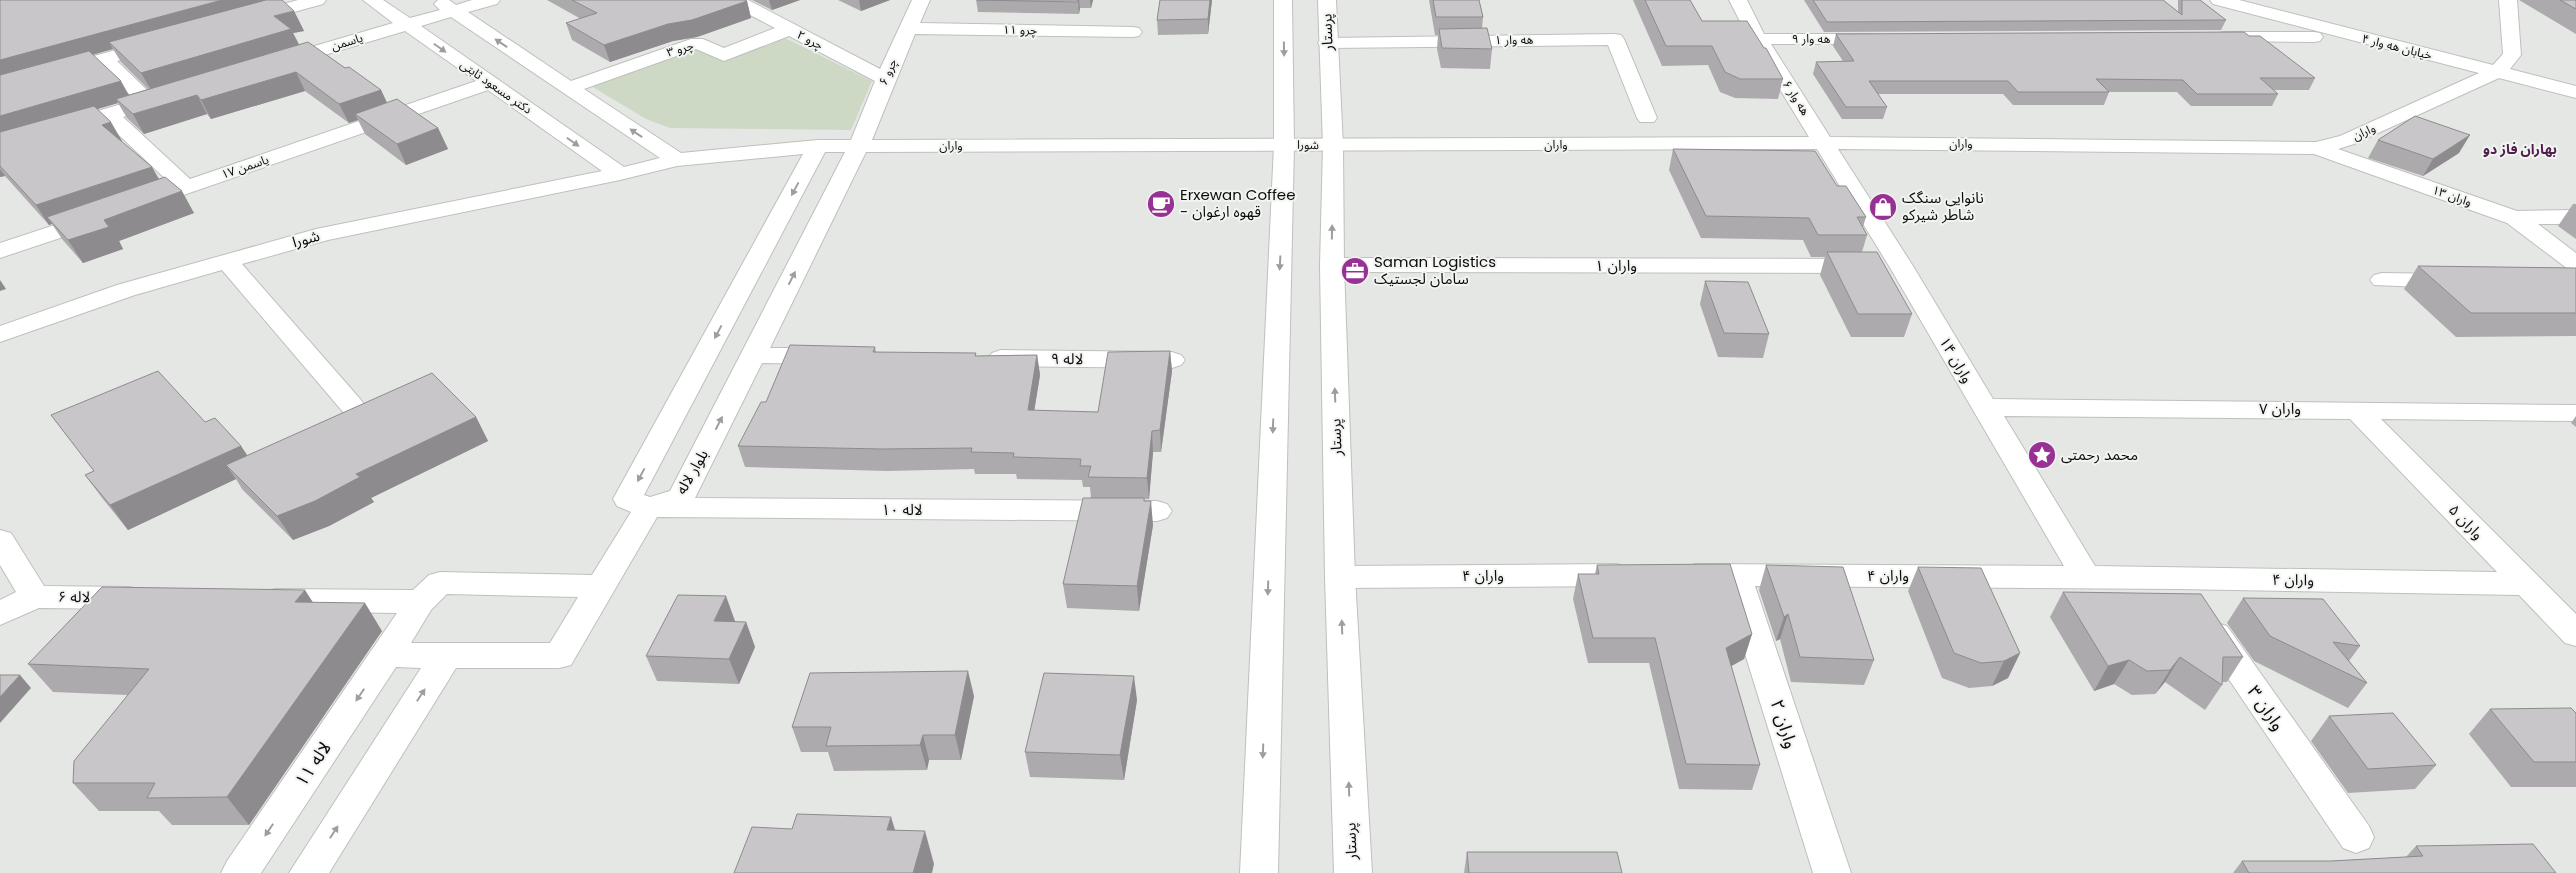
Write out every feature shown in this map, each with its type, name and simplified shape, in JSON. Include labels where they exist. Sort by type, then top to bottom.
[{"type":"street","points":[[234,23],[317,0]]},
{"type":"street","name":"دکتر مسعود ثابتی","points":[[372,0],[620,174]]},
{"type":"street","points":[[437,0],[677,160]]},
{"type":"street","name":"یاسمن","points":[[263,68],[491,0]]},
{"type":"street","name":"چرو ۲","points":[[735,0],[885,79]]},
{"type":"street","name":"چرو ۶","points":[[859,146],[885,79],[921,0]]},
{"type":"street","points":[[1259,873],[1284,145],[1283,0]]},
{"type":"street","name":"پرستار","points":[[1327,0],[1327,43],[1333,146],[1332,265],[1340,577],[1352,873]]},
{"type":"street","name":"هه وار ۶","points":[[1738,0],[1758,39],[1825,143]]},
{"type":"street","name":"خیابان هه وار ۴","points":[[2219,0],[2576,92]]},
{"type":"street","name":"واران","points":[[1333,146],[1825,143],[2316,148],[2347,140],[2497,72],[2512,55],[2508,0]]},
{"type":"street","name":"چرو ۱۱","points":[[907,28],[1132,32]]},
{"type":"street","name":"چرو ۳","points":[[568,88],[697,43],[724,55],[790,30]]},
{"type":"street","points":[[2204,38],[2314,37]]},
{"type":"street","name":"هه وار ۱","points":[[1327,43],[1615,39],[1647,118]]},
{"type":"street","name":"هه وار ۹","points":[[1758,39],[1887,39]]},
{"type":"street","points":[[0,88],[169,41]]},
{"type":"street","points":[[104,60],[148,102]]},
{"type":"street","name":"یاسمن ۱۷","points":[[0,251],[490,83]]},
{"type":"street","points":[[0,146],[177,94]]},
{"type":"street","points":[[108,114],[187,187]]},
{"type":"street","name":"واران ۱۴","points":[[1825,143],[1901,266],[1983,407],[2086,577]]},
{"type":"street","name":"شورا","points":[[1284,145],[1333,146]]},
{"type":"street","name":"واران","points":[[620,174],[677,160],[818,146],[1284,145]]},
{"type":"street","points":[[387,655],[559,656],[648,508],[627,500],[818,146]]},
{"type":"street","name":"بلوار لاله","points":[[648,508],[681,498],[859,146]]},
{"type":"street","name":"واران ۱۳","points":[[2316,148],[2515,218],[2573,276]]},
{"type":"street","name":"شورا","points":[[0,334],[126,290],[226,260],[324,234],[620,174]]},
{"type":"street","points":[[2515,218],[2576,217]]},
{"type":"street","points":[[226,260],[352,406]]},
{"type":"street","name":"واران ۱","points":[[1332,265],[1901,266]]},
{"type":"street","points":[[2382,280],[2469,281]]},
{"type":"street","points":[[752,355],[842,356]]},
{"type":"street","name":"لاله ۹","points":[[982,358],[1172,360]]},
{"type":"street","name":"واران ۷","points":[[1983,407],[2576,413]]},
{"type":"street","name":"واران ۵","points":[[2356,410],[2576,634]]},
{"type":"street","name":"لاله ۱۰","points":[[648,508],[1157,511]]},
{"type":"street","points":[[0,540],[34,597],[0,614]]},
{"type":"street","name":"واران ۴","points":[[1340,577],[1657,575],[2086,577],[2526,584]]},
{"type":"street","name":"واران ۲","points":[[1736,575],[1832,873]]},
{"type":"street","name":"واران ۳","points":[[2177,578],[2356,837]]},
{"type":"street","name":"لاله ۱۱","points":[[240,873],[387,655],[420,602],[440,583],[601,586]]},
{"type":"street","name":"لاله ۶","points":[[34,597],[153,598]]},
{"type":"street","points":[[242,600],[420,602]]},
{"type":"street","points":[[308,873],[446,656]]},
{"type":"green space","points":[[783,37],[872,81],[851,130],[670,128],[646,119],[591,86],[695,48],[725,60]]},
{"type":"building","points":[[0,0],[222,0],[0,60]]},
{"type":"building","points":[[266,0],[282,0],[294,11],[274,16],[291,29],[141,73],[109,42]]},
{"type":"building","points":[[572,0],[747,1],[692,20],[668,24],[604,45],[566,23],[597,13]]},
{"type":"building","points":[[977,0],[1078,0],[1077,2]]},
{"type":"building","points":[[1160,0],[1210,0],[1208,19],[1157,20]]},
{"type":"building","points":[[1433,0],[1479,0],[1483,17],[1436,17]]},
{"type":"building","points":[[1645,0],[1690,0],[1702,21],[1747,21],[1764,48],[1766,48],[1783,79],[1740,79],[1725,72],[1712,46],[1666,46]]},
{"type":"building","points":[[1813,0],[2163,0],[2182,15],[2182,0],[2200,0],[2226,20],[1827,22]]},
{"type":"building","points":[[2560,0],[2576,0],[2576,9]]},
{"type":"building","points":[[1487,28],[1492,49],[1442,48],[1439,29]]},
{"type":"building","points":[[2244,32],[2249,36],[2260,36],[2315,78],[2260,78],[2278,94],[2197,94],[2183,80],[2096,79],[2109,92],[2018,92],[2008,81],[1869,81],[1887,107],[1846,107],[1816,62],[1854,61],[1836,34]]},
{"type":"building","points":[[308,42],[345,68],[349,67],[381,90],[339,104],[296,72],[201,100],[197,95],[133,114],[116,99]]},
{"type":"building","points":[[89,51],[121,81],[0,116],[0,75]]},
{"type":"building","points":[[397,99],[438,128],[397,144],[355,114]]},
{"type":"building","points":[[94,106],[111,122],[102,125],[152,167],[36,205],[0,166],[0,132]]},
{"type":"building","points":[[2415,116],[2470,135],[2433,159],[2378,140]]},
{"type":"building","points":[[1673,149],[1815,151],[1837,186],[1846,186],[1866,217],[1857,217],[1867,235],[1818,235],[1809,218],[1706,216]]},
{"type":"building","points":[[165,177],[182,191],[104,220],[109,227],[68,240],[47,217]]},
{"type":"building","points":[[1827,252],[1877,252],[1912,314],[1858,314]]},
{"type":"building","points":[[2418,266],[2576,268],[2576,313],[2471,313]]},
{"type":"building","points":[[1705,281],[1748,282],[1769,334],[1724,333]]},
{"type":"building","points":[[790,345],[875,347],[873,352],[976,353],[975,356],[1037,355],[1028,410],[1098,412],[1108,352],[1170,351],[1160,430],[1152,431],[1147,478],[1088,477],[1091,466],[1080,466],[1081,459],[1013,457],[1014,453],[971,452],[972,448],[882,449],[738,446],[761,402],[766,402]]},
{"type":"building","points":[[158,371],[205,422],[215,418],[241,446],[110,505],[85,475],[94,471],[51,415]]},
{"type":"building","points":[[432,373],[476,417],[356,474],[360,477],[315,501],[277,516],[226,465]]},
{"type":"building","points":[[1083,498],[1144,498],[1144,501],[1151,501],[1137,586],[1063,584]]},
{"type":"building","points":[[1730,564],[1752,634],[1726,648],[1760,765],[1686,764],[1655,638],[1593,638],[1578,574],[1599,574],[1597,565]]},
{"type":"building","points":[[1766,565],[1843,567],[1874,660],[1800,657],[1788,614],[1784,617]]},
{"type":"building","points":[[1918,567],[1981,568],[2020,653],[2004,661],[1981,663],[1954,653]]},
{"type":"building","points":[[102,587],[305,590],[295,602],[365,603],[227,797],[147,798],[155,783],[73,783],[74,761],[149,669],[28,664]]},
{"type":"building","points":[[2063,592],[2201,594],[2243,657],[2223,657],[2222,685],[2180,657],[2170,670],[2147,671],[2129,660],[2108,666]]},
{"type":"building","points":[[678,595],[726,596],[714,621],[746,622],[729,659],[646,656]]},
{"type":"building","points":[[2243,598],[2323,599],[2360,646],[2333,642],[2367,683],[2270,636]]},
{"type":"building","points":[[968,671],[955,735],[923,735],[920,745],[826,746],[831,727],[792,727],[810,673]]},
{"type":"building","points":[[1044,673],[1134,676],[1120,755],[1025,752]]},
{"type":"building","points":[[0,675],[20,675],[0,697]]},
{"type":"building","points":[[2571,708],[2576,713],[2576,762],[2534,762],[2490,709]]},
{"type":"building","points":[[2393,713],[2436,765],[2368,769],[2329,716]]},
{"type":"building","points":[[797,814],[891,817],[887,830],[925,831],[913,873],[734,873],[752,827],[792,829]]},
{"type":"building","points":[[2533,844],[2556,873],[2249,873],[2242,861],[2331,861],[2423,856],[2416,846]]},
{"type":"building","points":[[1467,852],[1617,852],[1622,873],[1469,873]]},
{"type":"place","name":"Erxewan Coffee - قهوه ارغوان","points":[[1161,204]]},
{"type":"place","name":"نانوایی سنگک شاطر شیرکو","points":[[1883,207]]},
{"type":"place","name":"Saman Logistics سامان لجستیک","points":[[1355,271]]},
{"type":"place","name":"محمد رحمتی","points":[[2042,455]]},
{"type":"district","name":"بهاران فاز دو","points":[[2520,149]]}]
